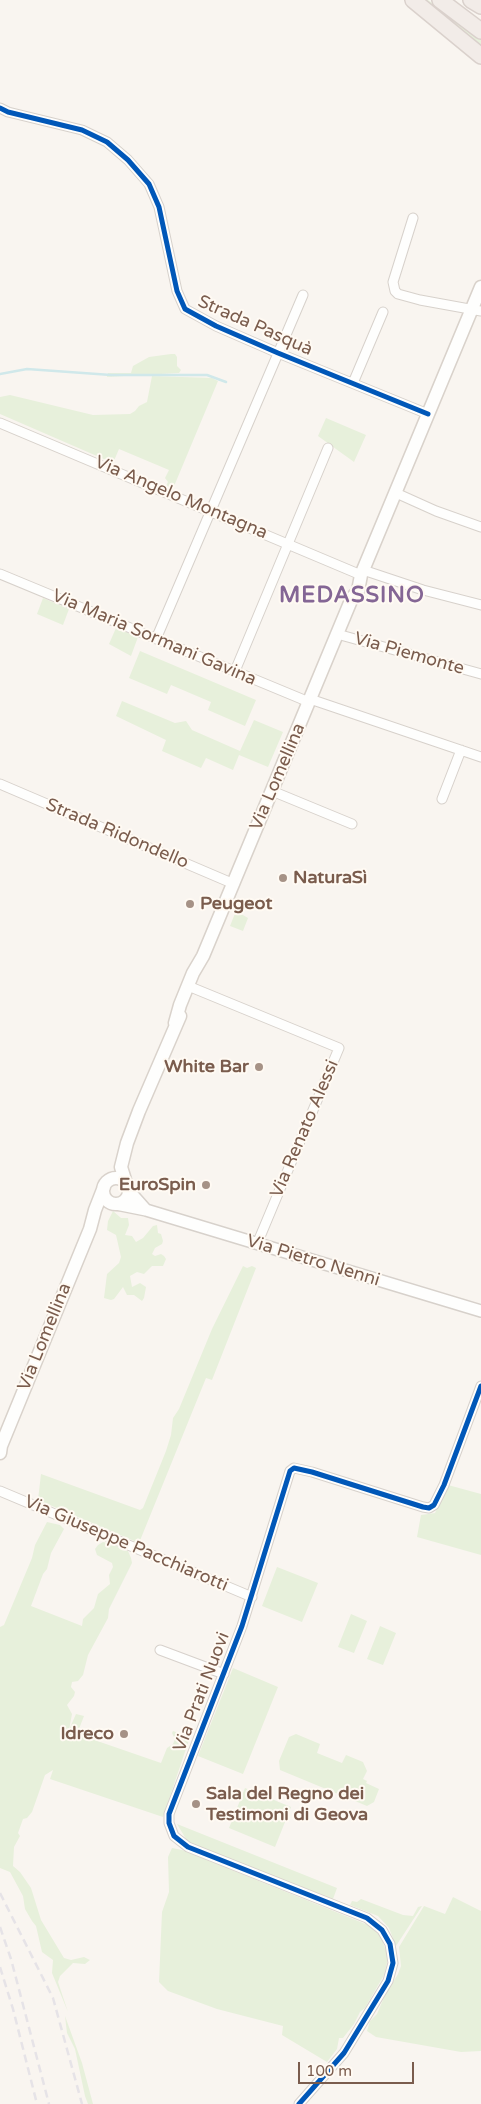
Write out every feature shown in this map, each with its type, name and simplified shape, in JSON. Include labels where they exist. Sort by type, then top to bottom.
[{"type":"highway","points":[[413,0],[481,56]]},
{"type":"highway","points":[[440,0],[481,31]]},
{"type":"highway","points":[[471,0],[481,6]]},
{"type":"main road","name":"Via Lomellina","points":[[175,1023],[185,1008],[203,956],[352,598],[358,591],[362,574],[428,414],[477,310],[481,287]]},
{"type":"main road","name":"Via Lomellina","points":[[90,1229],[102,1210],[127,1199],[128,1187],[122,1173],[122,1161],[139,1111],[175,1023],[193,972],[203,956]]},
{"type":"main road","name":"Via Lomellina","points":[[0,1453],[0,1446],[90,1229],[95,1210],[113,1172],[118,1151],[139,1111]]},
{"type":"main road","points":[[114,1204],[104,1196],[106,1185],[118,1179],[128,1187]]},
{"type":"street","name":"Strada Pasquà","points":[[0,108],[8,112],[82,130],[107,142],[128,160],[149,184],[159,207],[177,291],[185,309],[216,326],[278,353],[428,414]]},
{"type":"street","points":[[413,218],[393,282],[395,291],[398,294],[420,300],[477,310]]},
{"type":"street","points":[[156,639],[303,295]]},
{"type":"street","points":[[353,383],[383,312]]},
{"type":"street","name":"Via Angelo Montagna","points":[[0,423],[362,574],[481,604]]},
{"type":"street","points":[[234,671],[328,448]]},
{"type":"street","points":[[396,493],[436,511],[481,527]]},
{"type":"street","name":"Via Maria Sormani Gavina","points":[[0,574],[309,701],[481,757]]},
{"type":"street","name":"Via Piemonte","points":[[337,634],[481,674]]},
{"type":"street","points":[[442,799],[461,750]]},
{"type":"street","name":"Strada Ridondello","points":[[0,784],[234,884]]},
{"type":"street","points":[[272,791],[352,824]]},
{"type":"street","name":"Via Renato Alessi","points":[[193,988],[339,1048],[257,1244]]},
{"type":"street","points":[[128,1187],[146,1210]]},
{"type":"street","name":"Via Pietro Nenni","points":[[114,1204],[146,1210],[481,1311]]},
{"type":"street","name":"Via Prati Nuovi","points":[[299,2104],[344,2053],[391,1973],[393,1955],[390,1944],[382,1930],[367,1918],[179,1842],[171,1830],[169,1814],[252,1597],[290,1471],[294,1468],[312,1472],[423,1508],[430,1508],[434,1505],[444,1486],[481,1386]]},
{"type":"street","name":"Via Giuseppe Pacchiarotti","points":[[0,1491],[252,1597]]},
{"type":"street","points":[[160,1650],[224,1674]]},
{"type":"green space","points":[[417,0],[428,0],[481,36],[481,52]]},
{"type":"green space","points":[[175,354],[177,357],[177,366],[181,370],[179,373],[107,377],[108,373],[131,373],[133,366],[149,357]]},
{"type":"green space","points":[[152,376],[212,378],[218,381],[172,491],[165,488],[168,482],[165,478],[169,470],[119,449],[113,463],[0,414],[0,397],[10,395],[93,415],[130,414],[147,402]]},
{"type":"green space","points":[[326,418],[366,435],[354,462],[318,436]]},
{"type":"green space","points":[[43,598],[69,609],[63,625],[37,614]]},
{"type":"green space","points":[[116,628],[138,637],[131,656],[109,644]]},
{"type":"green space","points":[[140,651],[256,700],[245,726],[208,710],[211,702],[171,685],[167,694],[129,678]]},
{"type":"green space","points":[[122,701],[175,723],[186,721],[192,730],[240,751],[254,720],[283,732],[268,767],[239,755],[233,770],[206,758],[201,768],[162,751],[166,740],[116,716]]},
{"type":"green space","points":[[236,911],[248,918],[243,931],[230,926]]},
{"type":"green space","points":[[113,1211],[121,1218],[128,1218],[129,1225],[125,1235],[132,1236],[136,1242],[143,1238],[153,1226],[157,1225],[158,1233],[161,1234],[162,1244],[155,1248],[152,1254],[164,1256],[166,1259],[163,1266],[152,1266],[144,1274],[137,1272],[130,1276],[132,1287],[140,1283],[146,1287],[142,1301],[134,1295],[127,1295],[123,1287],[114,1299],[104,1298],[107,1274],[119,1263],[121,1257],[116,1235],[107,1230],[108,1221]]},
{"type":"green space","points":[[243,1266],[256,1268],[212,1380],[206,1378],[139,1543],[38,1500],[41,1474],[140,1510],[143,1508],[166,1451],[171,1435],[173,1418],[179,1409],[212,1329]]},
{"type":"green space","points":[[448,1485],[481,1494],[481,1555],[417,1537],[421,1515],[435,1513]]},
{"type":"green space","points":[[47,1522],[60,1525],[64,1529],[51,1553],[47,1569],[43,1574],[31,1606],[82,1626],[83,1619],[94,1608],[98,1594],[110,1584],[109,1575],[113,1567],[112,1563],[97,1555],[95,1549],[98,1545],[103,1542],[116,1545],[121,1550],[128,1551],[132,1563],[109,1609],[108,1618],[88,1655],[83,1675],[78,1681],[72,1682],[71,1687],[75,1692],[67,1705],[72,1714],[69,1730],[76,1714],[84,1716],[77,1734],[161,1763],[167,1748],[173,1744],[175,1739],[173,1731],[190,1737],[163,1817],[50,1779],[53,1770],[45,1775],[32,1812],[27,1818],[23,1819],[18,1833],[20,1836],[14,1847],[13,1866],[20,1872],[31,1888],[41,1920],[64,1958],[71,1960],[84,1957],[90,1960],[85,1964],[73,1963],[60,1976],[58,1982],[68,2012],[52,1973],[53,1960],[42,1952],[36,1926],[25,1909],[23,1896],[10,1872],[0,1868],[0,1627],[4,1625],[32,1558],[35,1545]]},
{"type":"green space","points":[[277,1567],[318,1583],[302,1622],[262,1606]]},
{"type":"green space","points":[[351,1614],[367,1621],[354,1653],[338,1647]]},
{"type":"green space","points":[[380,1626],[396,1633],[383,1665],[367,1659]]},
{"type":"green space","points":[[233,1668],[278,1687],[243,1774],[198,1756]]},
{"type":"green space","points":[[296,1734],[320,1744],[317,1753],[342,1763],[346,1755],[363,1762],[367,1771],[363,1779],[367,1781],[366,1783],[379,1789],[374,1802],[367,1806],[280,1770],[279,1761],[289,1737]]},
{"type":"green space","points":[[245,1788],[291,1807],[275,1847],[229,1828]]},
{"type":"green space","points":[[177,1824],[337,1888],[333,1899],[192,1844],[186,1839]]},
{"type":"green space","points":[[172,1848],[182,1850],[368,1925],[380,1935],[387,1953],[384,1975],[354,2024],[343,2038],[339,2038],[337,2049],[327,2062],[282,2035],[283,2026],[217,2009],[168,1991],[159,1982],[162,1912],[169,1892],[168,1857]]},
{"type":"green space","points":[[453,1897],[481,1911],[481,2051],[461,2052],[376,2037],[367,2031],[370,2021],[377,2014],[385,1995],[398,1974],[401,1966],[399,1947],[424,1906],[445,1914]]},
{"type":"green space","points":[[361,1899],[403,1915],[413,1916],[418,1907],[422,1906],[396,1946],[389,1928],[378,1916],[350,1905],[352,1901],[357,1902]]},
{"type":"green space","points":[[65,2016],[82,2063],[93,2104],[88,2104],[85,2096],[75,2049],[67,2033]]},
{"type":"waterway","points":[[0,374],[27,369],[111,375],[207,375],[226,382]]},
{"type":"railway","points":[[0,1893],[53,1998],[82,2104]]},
{"type":"railway","points":[[0,1927],[11,1959],[49,2104]]},
{"type":"railway","points":[[0,1967],[13,2009],[37,2104]]},
{"type":"cycle path","points":[[0,108],[8,112],[82,130],[107,142],[128,160],[149,184],[159,207],[177,291],[185,309],[216,326],[278,353],[428,414]]},
{"type":"cycle path","points":[[299,2104],[344,2053],[388,1981],[393,1963],[390,1944],[382,1930],[367,1918],[188,1847],[174,1836],[169,1823],[169,1814],[242,1626],[290,1471],[294,1468],[312,1472],[429,1508],[434,1505],[444,1485],[481,1386]]},
{"type":"place","name":"NaturaSì","points":[[283,878]]},
{"type":"place","name":"Peugeot","points":[[190,904]]},
{"type":"place","name":"White Bar","points":[[259,1067]]},
{"type":"place","name":"EuroSpin","points":[[206,1185]]},
{"type":"place","name":"Idreco","points":[[124,1734]]},
{"type":"place","name":"Sala del Regno dei Testimoni di Geova","points":[[196,1804]]},
{"type":"district","name":"MEDASSINO","points":[[352,596]]}]
